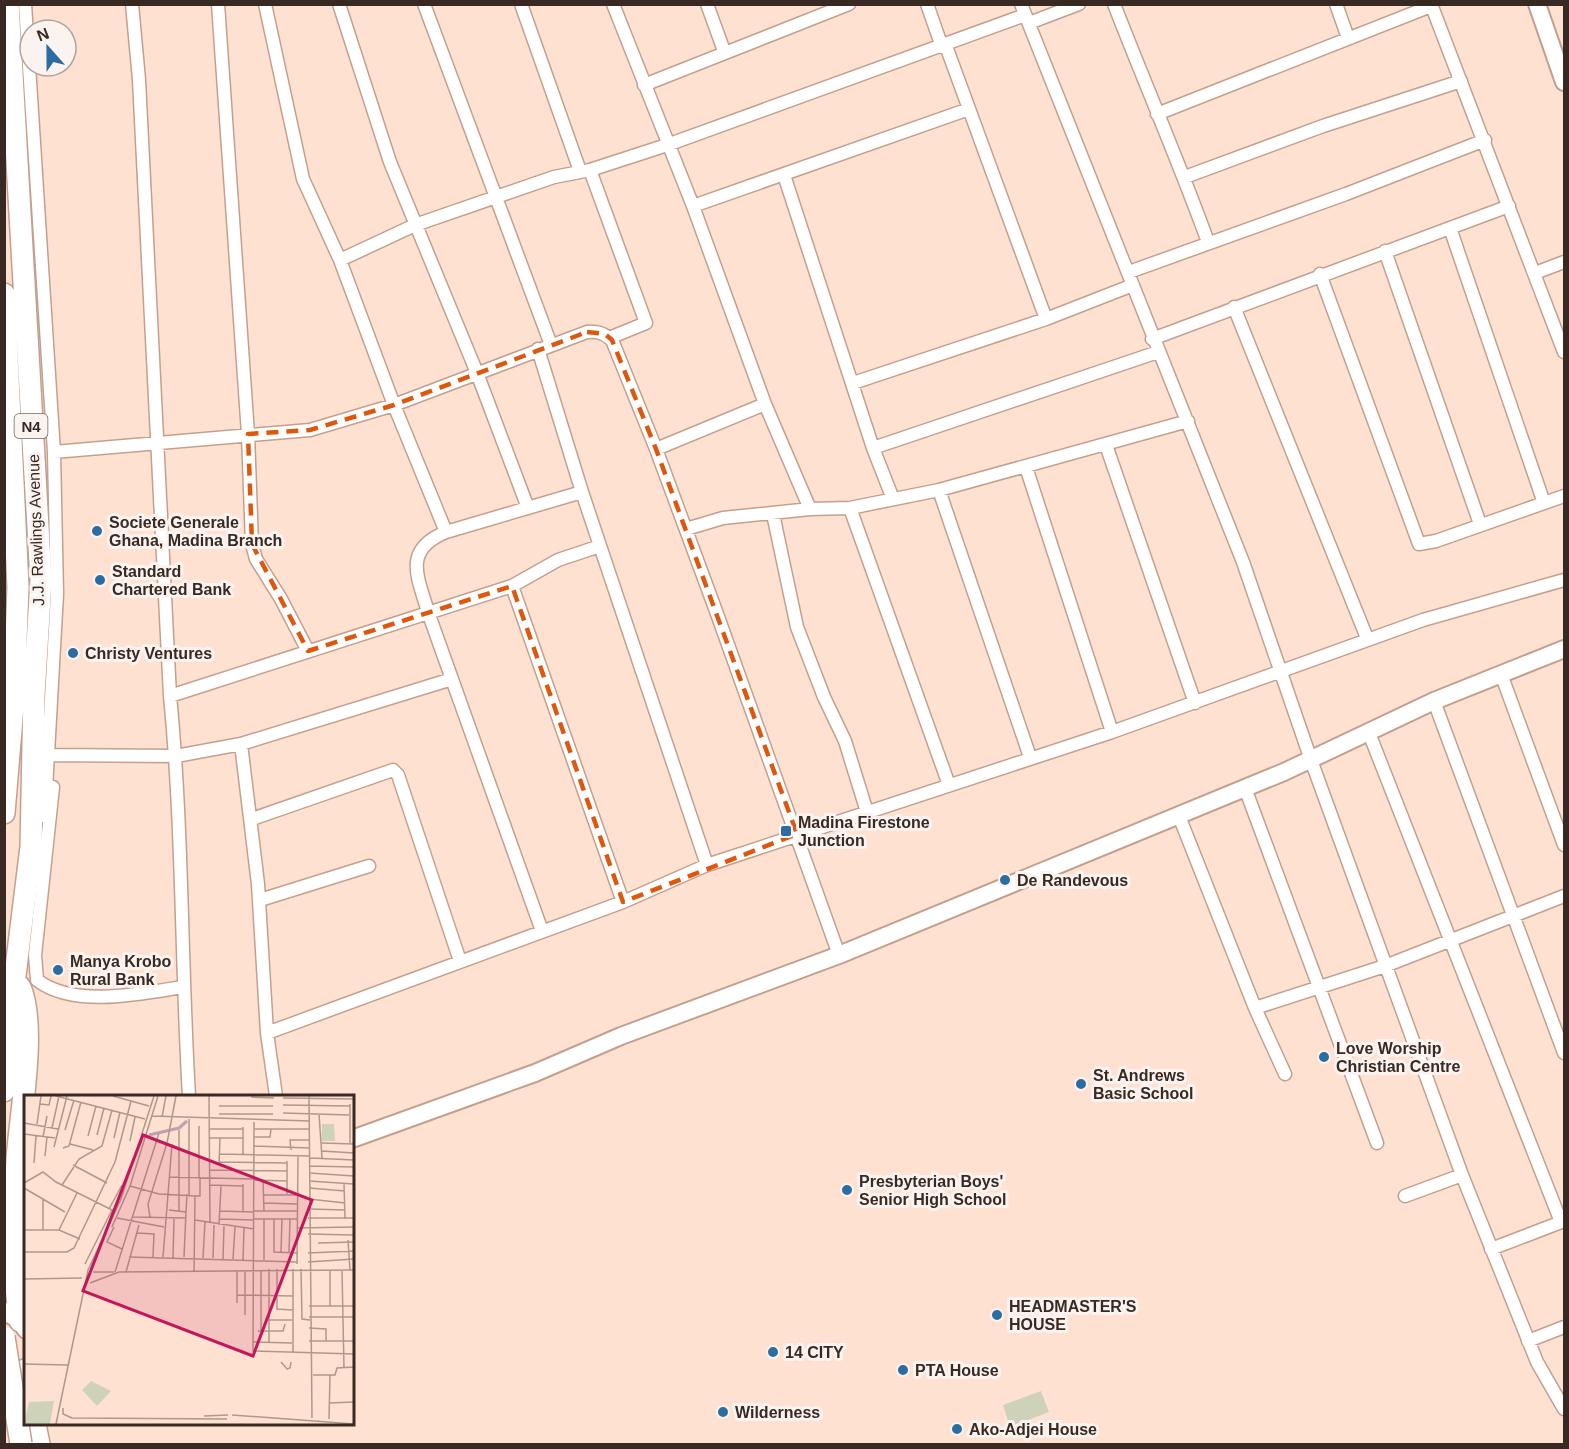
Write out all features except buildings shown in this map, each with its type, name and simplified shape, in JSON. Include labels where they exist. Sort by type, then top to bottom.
[{"type":"highway","name":"J.J. Rawlings Avenue","points":[[4,813],[14,693],[18,587],[17,304],[8,4]]},
{"type":"highway","name":"J.J. Rawlings Avenue","points":[[4,1091],[31,847],[34,695],[41,580],[17,304]]},
{"type":"highway","points":[[15,976],[24,997],[27,1018],[14,1199],[20,1263],[20,1322]]},
{"type":"highway","points":[[4,1337],[21,1444]]},
{"type":"highway","points":[[35,1425],[39,1444]]},
{"type":"street","points":[[25,4],[17,304],[54,452],[57,594],[52,756],[35,955],[37,980],[57,991],[107,996],[182,987]]},
{"type":"street","points":[[132,4],[140,80],[170,696],[176,756],[182,987],[189,1095]]},
{"type":"street","points":[[218,4],[248,434],[252,544],[256,559],[281,599],[308,651]]},
{"type":"street","points":[[265,4],[303,179],[340,260],[394,405],[446,532]]},
{"type":"street","points":[[339,4],[390,162],[477,373],[528,508]]},
{"type":"street","points":[[424,4],[551,345]]},
{"type":"street","points":[[521,4],[646,323],[609,338]]},
{"type":"street","points":[[613,4],[693,206],[765,404],[810,509]]},
{"type":"street","points":[[707,4],[724,51]]},
{"type":"street","points":[[644,85],[724,51],[849,4]]},
{"type":"street","points":[[927,4],[969,110],[1046,319]]},
{"type":"street","points":[[340,260],[415,225],[497,196],[667,145],[944,47],[1025,14],[1079,4]]},
{"type":"street","points":[[1113,4],[1185,177],[1208,242]]},
{"type":"street","points":[[1336,4],[1348,38]]},
{"type":"street","points":[[1157,114],[1431,5],[1485,140],[1564,352]]},
{"type":"street","points":[[1537,5],[1564,82]]},
{"type":"street","points":[[1025,14],[1129,272],[1152,339],[1188,421],[1243,562],[1311,760],[1462,1175],[1537,1362],[1564,1409]]},
{"type":"street","points":[[1185,177],[1323,126],[1461,81]]},
{"type":"street","points":[[693,206],[969,110]]},
{"type":"street","points":[[1129,272],[1346,194],[1485,140]]},
{"type":"street","points":[[784,175],[873,448],[893,499]]},
{"type":"street","points":[[1152,339],[1320,274],[1509,206]]},
{"type":"street","points":[[1450,228],[1544,502]]},
{"type":"street","points":[[1385,251],[1480,524]]},
{"type":"street","points":[[1535,273],[1564,262]]},
{"type":"street","points":[[1320,274],[1419,544],[1436,541],[1564,496]]},
{"type":"street","points":[[853,383],[1046,319],[1133,285]]},
{"type":"street","points":[[1234,307],[1367,638]]},
{"type":"street","points":[[54,452],[310,430],[394,405],[587,332],[597,331],[609,338],[656,449],[686,529],[839,955]]},
{"type":"street","points":[[538,349],[582,492],[707,865]]},
{"type":"street","points":[[873,448],[1158,352]]},
{"type":"street","points":[[656,449],[765,404]]},
{"type":"street","points":[[686,529],[723,518],[810,509],[850,508],[939,490],[1188,421]]},
{"type":"street","points":[[1106,445],[1195,703]]},
{"type":"street","points":[[1026,467],[1112,732]]},
{"type":"street","points":[[939,490],[1030,758]]},
{"type":"street","points":[[542,931],[428,612],[415,564],[426,542],[446,532],[582,492]]},
{"type":"street","points":[[850,508],[949,785]]},
{"type":"street","points":[[773,514],[797,627],[824,697],[845,741],[867,812]]},
{"type":"street","points":[[170,696],[512,586],[558,560],[600,546]]},
{"type":"street","points":[[267,1032],[623,902],[707,865],[1112,732],[1367,638],[1564,579]]},
{"type":"street","points":[[512,586],[623,902]]},
{"type":"street","points":[[354,1138],[535,1073],[621,1036],[839,955],[1179,816],[1311,760],[1434,701],[1564,649]]},
{"type":"street","points":[[1501,674],[1564,845]]},
{"type":"street","points":[[52,756],[176,756],[242,744],[452,679]]},
{"type":"street","points":[[1434,701],[1564,1053]]},
{"type":"street","points":[[1369,733],[1449,942],[1563,1221],[1491,1249]]},
{"type":"street","points":[[242,744],[260,900],[267,1032],[276,1095]]},
{"type":"street","points":[[31,847],[52,756]]},
{"type":"street","points":[[252,819],[393,770],[398,775],[460,961]]},
{"type":"street","points":[[1245,788],[1377,1143]]},
{"type":"street","points":[[1179,816],[1255,1008],[1285,1074]]},
{"type":"street","points":[[260,900],[369,866]]},
{"type":"street","points":[[1255,1008],[1385,966],[1564,896]]},
{"type":"street","points":[[1405,1196],[1462,1175]]},
{"type":"street","points":[[1528,1341],[1564,1327]]},
{"type":"street","points":[[4,1387],[24,1372]]},
{"type":"highlighted area","points":[[587,332],[605,334],[612,340],[656,449],[797,834],[623,902],[512,586],[308,651],[252,544],[248,434],[310,430],[394,405]]},
{"type":"green space","points":[[1041,1391],[1049,1412],[1010,1427],[1003,1405]]},
{"type":"place","name":"Societe Generale Ghana, Madina Branch","points":[[97,531]]},
{"type":"place","name":"Standard Chartered Bank","points":[[100,580]]},
{"type":"place","name":"Christy Ventures","points":[[73,653]]},
{"type":"place","name":"Madina Firestone Junction","points":[[786,831]]},
{"type":"place","name":"De Randevous","points":[[1005,880]]},
{"type":"place","name":"Manya Krobo Rural Bank","points":[[58,970]]},
{"type":"place","name":"Love Worship Christian Centre","points":[[1324,1057]]},
{"type":"place","name":"St. Andrews Basic School","points":[[1081,1084]]},
{"type":"place","name":"Presbyterian Boys' Senior High School","points":[[847,1190]]},
{"type":"place","name":"HEADMASTER'S HOUSE","points":[[997,1315]]},
{"type":"place","name":"14 CITY","points":[[773,1352]]},
{"type":"place","name":"PTA House","points":[[903,1370]]},
{"type":"place","name":"Wilderness","points":[[723,1412]]},
{"type":"place","name":"Ako-Adjei House","points":[[957,1429]]}]
